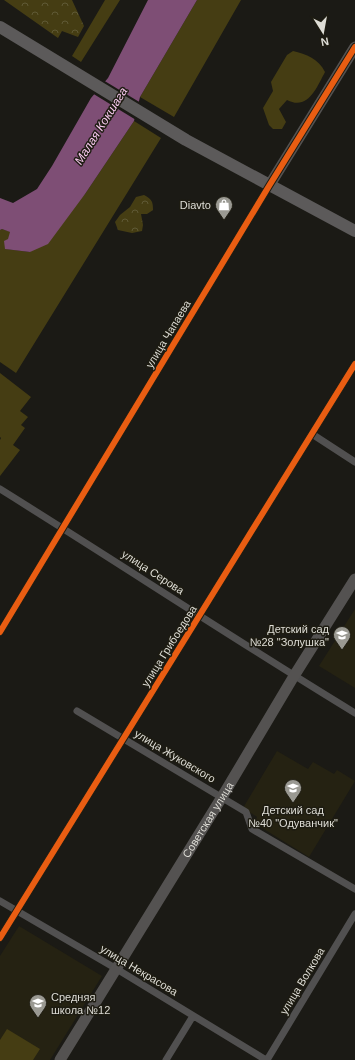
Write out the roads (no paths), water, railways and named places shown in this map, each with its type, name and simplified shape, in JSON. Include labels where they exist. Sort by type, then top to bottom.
[{"type":"main road","points":[[0,27],[186,140],[355,231]]},
{"type":"street","name":"улица Чапаева","points":[[0,632],[269,186],[355,47]]},
{"type":"street","name":"улица Грибоедова","points":[[0,938],[355,364]]},
{"type":"street","points":[[312,434],[355,462]]},
{"type":"street","name":"улица Серова","points":[[0,489],[294,676],[355,713]]},
{"type":"street","name":"Советская улица","points":[[60,1060],[115,968],[222,798],[294,676],[355,579]]},
{"type":"street","name":"улица Жуковского","points":[[77,711],[246,812],[252,829],[355,889]]},
{"type":"street","name":"улица Некрасова","points":[[0,901],[115,968],[266,1060]]},
{"type":"street","name":"улица Волкова","points":[[266,1060],[355,914]]},
{"type":"street","points":[[166,1060],[193,1016]]},
{"type":"water","name":"Малая Кокшага","points":[[148,0],[197,0],[140,97],[134,121],[85,194],[48,244],[30,252],[5,249],[4,241],[8,239],[10,232],[2,229],[0,230],[0,198],[13,203],[37,189],[91,98],[108,78]]},
{"type":"place","name":"Diavto","points":[[224,220]]},
{"type":"place","name":"Детский сад №28 \"Золушка\"","points":[[342,650]]},
{"type":"place","name":"Детский сад №40 \"Одуванчик\"","points":[[293,803]]},
{"type":"place","name":"Средняя школа №12","points":[[38,1018]]}]
